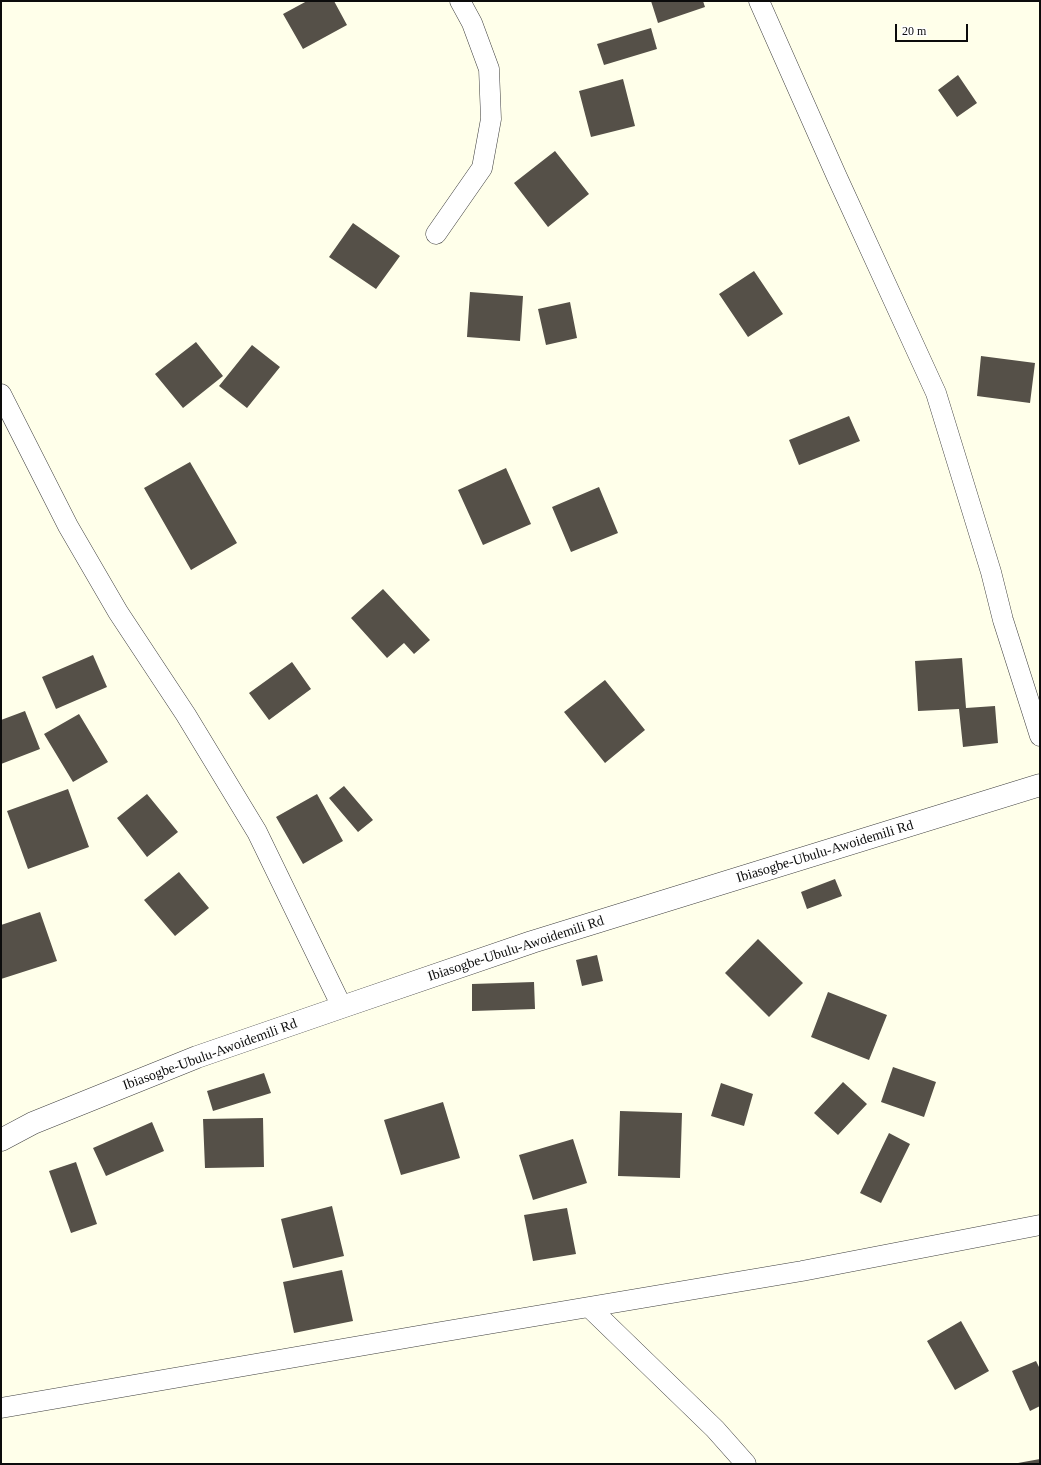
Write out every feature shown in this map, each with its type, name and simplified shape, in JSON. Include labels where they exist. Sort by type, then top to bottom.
[{"type":"street","points":[[436,234],[482,168],[491,119],[489,69],[472,23],[460,1]]},
{"type":"street","points":[[759,1],[840,184],[936,393],[991,572],[1002,620],[1040,736]]},
{"type":"street","points":[[1,394],[68,526],[118,612],[186,715],[257,832],[342,1007]]},
{"type":"street","name":"Ibiasogbe-Ubulu-Awoidemili Rd","points":[[1,1140],[34,1124],[197,1057],[532,942],[1040,785]]},
{"type":"street","points":[[1,1408],[802,1271],[1040,1225]]},
{"type":"street","points":[[589,1307],[715,1429],[746,1464]]},
{"type":"building","points":[[307,1],[334,1],[347,25],[303,49],[283,14]]},
{"type":"building","points":[[651,1],[703,1],[705,7],[658,23]]},
{"type":"building","points":[[651,28],[657,49],[604,65],[597,44]]},
{"type":"building","points":[[958,75],[977,103],[957,117],[938,90]]},
{"type":"building","points":[[623,79],[635,126],[591,137],[579,91]]},
{"type":"building","points":[[555,151],[589,194],[548,227],[514,183]]},
{"type":"building","points":[[353,223],[400,256],[376,289],[329,257]]},
{"type":"building","points":[[754,271],[783,314],[748,337],[719,294]]},
{"type":"building","points":[[470,292],[523,296],[520,341],[467,337]]},
{"type":"building","points":[[570,302],[577,338],[546,345],[538,309]]},
{"type":"building","points":[[196,342],[223,376],[183,408],[155,374]]},
{"type":"building","points":[[252,345],[280,367],[247,408],[219,386]]},
{"type":"building","points":[[981,356],[1035,363],[1030,403],[977,396]]},
{"type":"building","points":[[849,416],[860,441],[799,465],[789,440]]},
{"type":"building","points":[[190,462],[237,543],[191,570],[144,488]]},
{"type":"building","points":[[506,468],[531,524],[483,545],[458,490]]},
{"type":"building","points":[[599,487],[618,533],[571,552],[552,507]]},
{"type":"building","points":[[383,589],[430,640],[414,654],[404,643],[387,658],[351,618]]},
{"type":"building","points":[[93,655],[107,687],[56,709],[42,677]]},
{"type":"building","points":[[962,658],[966,708],[995,706],[998,743],[963,747],[959,709],[918,711],[915,661]]},
{"type":"building","points":[[292,662],[311,689],[269,720],[249,693]]},
{"type":"building","points":[[605,680],[645,730],[605,763],[564,712]]},
{"type":"building","points":[[25,711],[40,749],[1,764],[1,720]]},
{"type":"building","points":[[79,714],[108,762],[73,782],[44,734]]},
{"type":"building","points":[[344,786],[373,820],[358,832],[329,798]]},
{"type":"building","points":[[68,789],[89,847],[28,869],[7,811]]},
{"type":"building","points":[[147,794],[178,832],[147,857],[117,818]]},
{"type":"building","points":[[317,794],[343,841],[303,864],[276,817]]},
{"type":"building","points":[[179,872],[209,908],[175,936],[144,900]]},
{"type":"building","points":[[835,879],[842,896],[807,909],[801,892]]},
{"type":"building","points":[[40,912],[57,961],[1,979],[1,925]]},
{"type":"building","points":[[758,939],[803,983],[769,1017],[725,973]]},
{"type":"building","points":[[597,955],[603,981],[582,986],[576,960]]},
{"type":"building","points":[[534,982],[535,1009],[472,1011],[472,984]]},
{"type":"building","points":[[828,992],[887,1015],[869,1060],[811,1037]]},
{"type":"building","points":[[893,1067],[936,1082],[924,1117],[881,1102]]},
{"type":"building","points":[[264,1073],[271,1093],[213,1111],[207,1091]]},
{"type":"building","points":[[843,1082],[867,1104],[838,1135],[814,1113]]},
{"type":"building","points":[[721,1083],[753,1094],[744,1126],[711,1116]]},
{"type":"building","points":[[443,1102],[460,1158],[401,1175],[384,1120]]},
{"type":"building","points":[[620,1111],[682,1113],[680,1178],[618,1176]]},
{"type":"building","points":[[263,1118],[264,1167],[205,1168],[203,1119]]},
{"type":"building","points":[[152,1122],[164,1151],[106,1176],[93,1148]]},
{"type":"building","points":[[889,1133],[910,1144],[881,1203],[860,1193]]},
{"type":"building","points":[[573,1139],[587,1183],[533,1200],[519,1155]]},
{"type":"building","points":[[76,1162],[97,1224],[71,1233],[49,1171]]},
{"type":"building","points":[[332,1206],[344,1256],[293,1268],[281,1219]]},
{"type":"building","points":[[567,1208],[576,1254],[533,1261],[524,1215]]},
{"type":"building","points":[[342,1270],[353,1321],[294,1333],[283,1282]]},
{"type":"building","points":[[961,1321],[989,1371],[955,1390],[927,1341]]},
{"type":"building","points":[[1036,1361],[1040,1369],[1040,1406],[1030,1411],[1012,1371]]},
{"type":"building","points":[[1040,1459],[1040,1464],[1018,1464],[1018,1463]]}]
